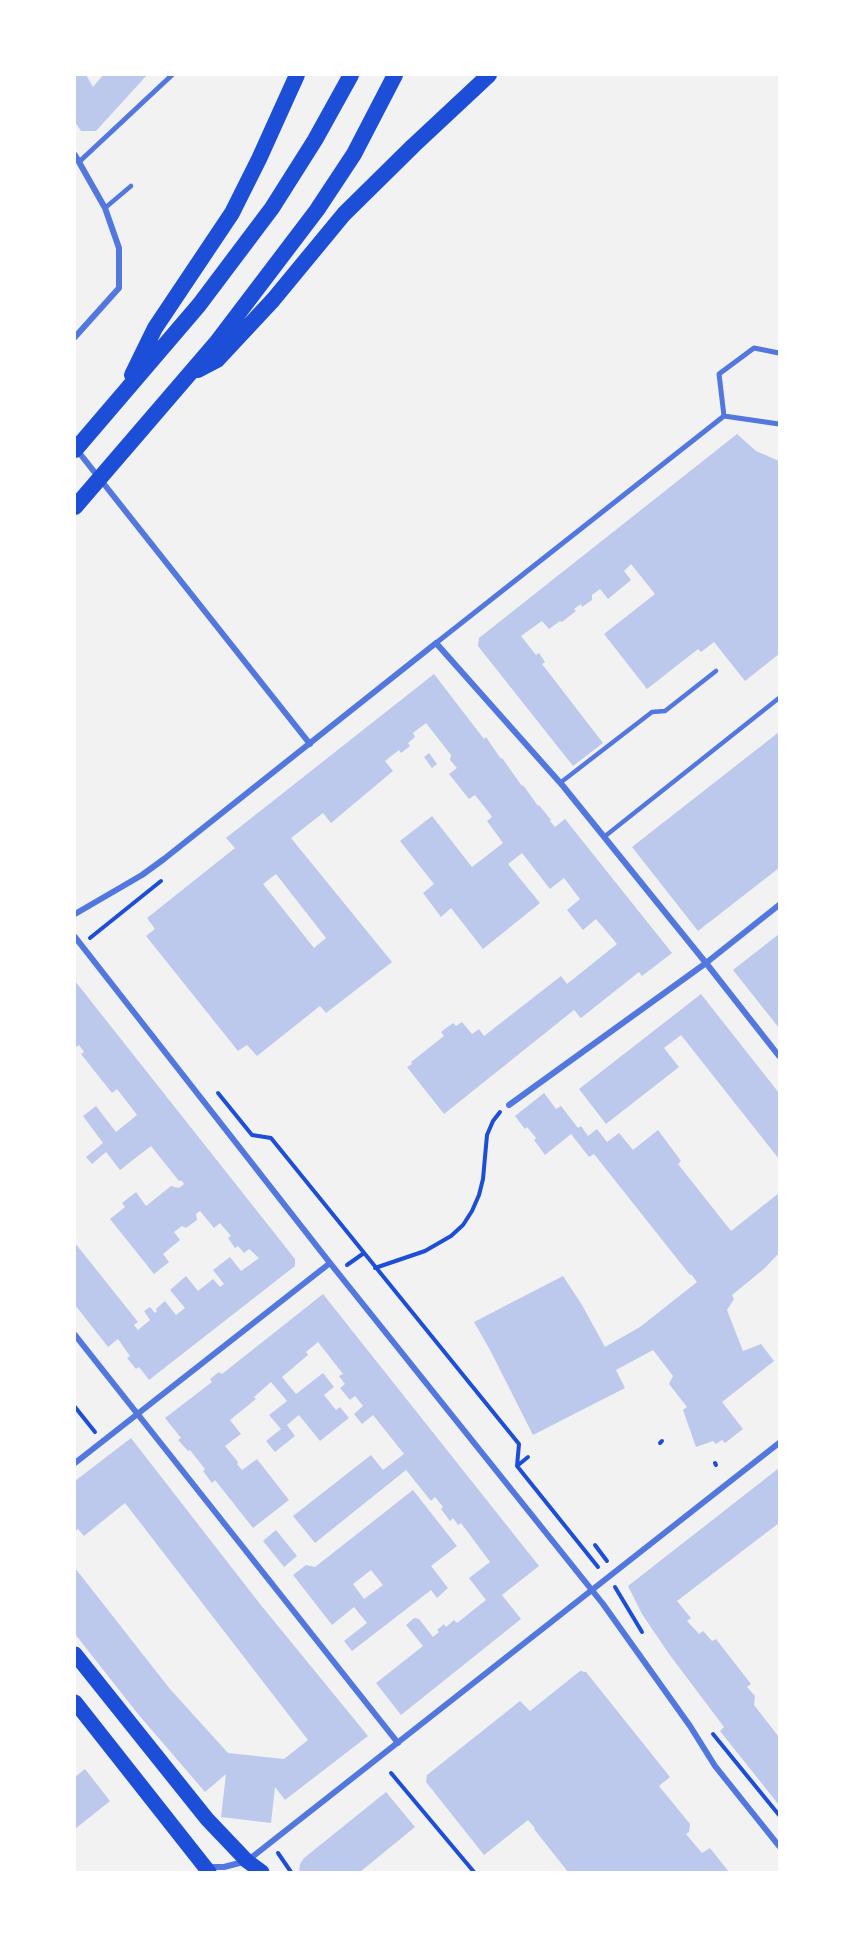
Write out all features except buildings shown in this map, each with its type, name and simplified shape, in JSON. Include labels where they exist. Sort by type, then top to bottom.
[{"type":"highway","points":[[118,402],[155,328],[232,213],[297,75]]},
{"type":"highway","points":[[75,449],[118,402],[199,305],[272,208],[315,140],[351,75]]},
{"type":"highway","points":[[75,507],[190,375],[317,210],[354,154],[395,75]]},
{"type":"highway","points":[[190,375],[217,360],[273,300],[345,214],[489,75]]},
{"type":"main road","points":[[75,1654],[207,1819],[247,1861],[262,1872]]},
{"type":"main road","points":[[75,1702],[206,1870]]},
{"type":"street","points":[[79,162],[172,75]]},
{"type":"street","points":[[75,155],[105,208],[119,248],[119,288],[75,337]]},
{"type":"street","points":[[724,416],[719,374],[754,348],[779,353]]},
{"type":"street","points":[[75,914],[164,860],[724,416],[779,424]]},
{"type":"street","points":[[75,449],[310,744]]},
{"type":"street","points":[[436,643],[560,783],[779,1056]]},
{"type":"street","points":[[509,1105],[706,963],[779,905]]},
{"type":"street","points":[[75,937],[591,1591],[690,1726],[716,1766],[779,1846]]},
{"type":"street","points":[[75,1463],[330,1263]]},
{"type":"street","points":[[75,1335],[398,1743]]},
{"type":"street","points":[[206,1870],[224,1868],[247,1861],[779,1443]]},
{"type":"lane","points":[[105,208],[131,186]]},
{"type":"lane","points":[[560,783],[652,712],[665,711],[716,671]]},
{"type":"lane","points":[[604,837],[779,698]]},
{"type":"path","points":[[85,931],[98,947]]},
{"type":"path","points":[[215,1090],[252,1135],[271,1138],[519,1444],[517,1467],[607,1577],[645,1637]]},
{"type":"path","points":[[375,1268],[425,1251],[451,1236],[463,1225],[472,1211],[483,1179],[487,1135],[493,1121],[509,1105]]},
{"type":"path","points":[[75,1407],[103,1442]]},
{"type":"path","points":[[517,1467],[528,1456]]},
{"type":"path","points":[[595,1545],[615,1571]]},
{"type":"path","points":[[710,1729],[779,1815]]},
{"type":"path","points":[[391,1773],[474,1872]]},
{"type":"path","points":[[284,1861],[291,1872]]}]
